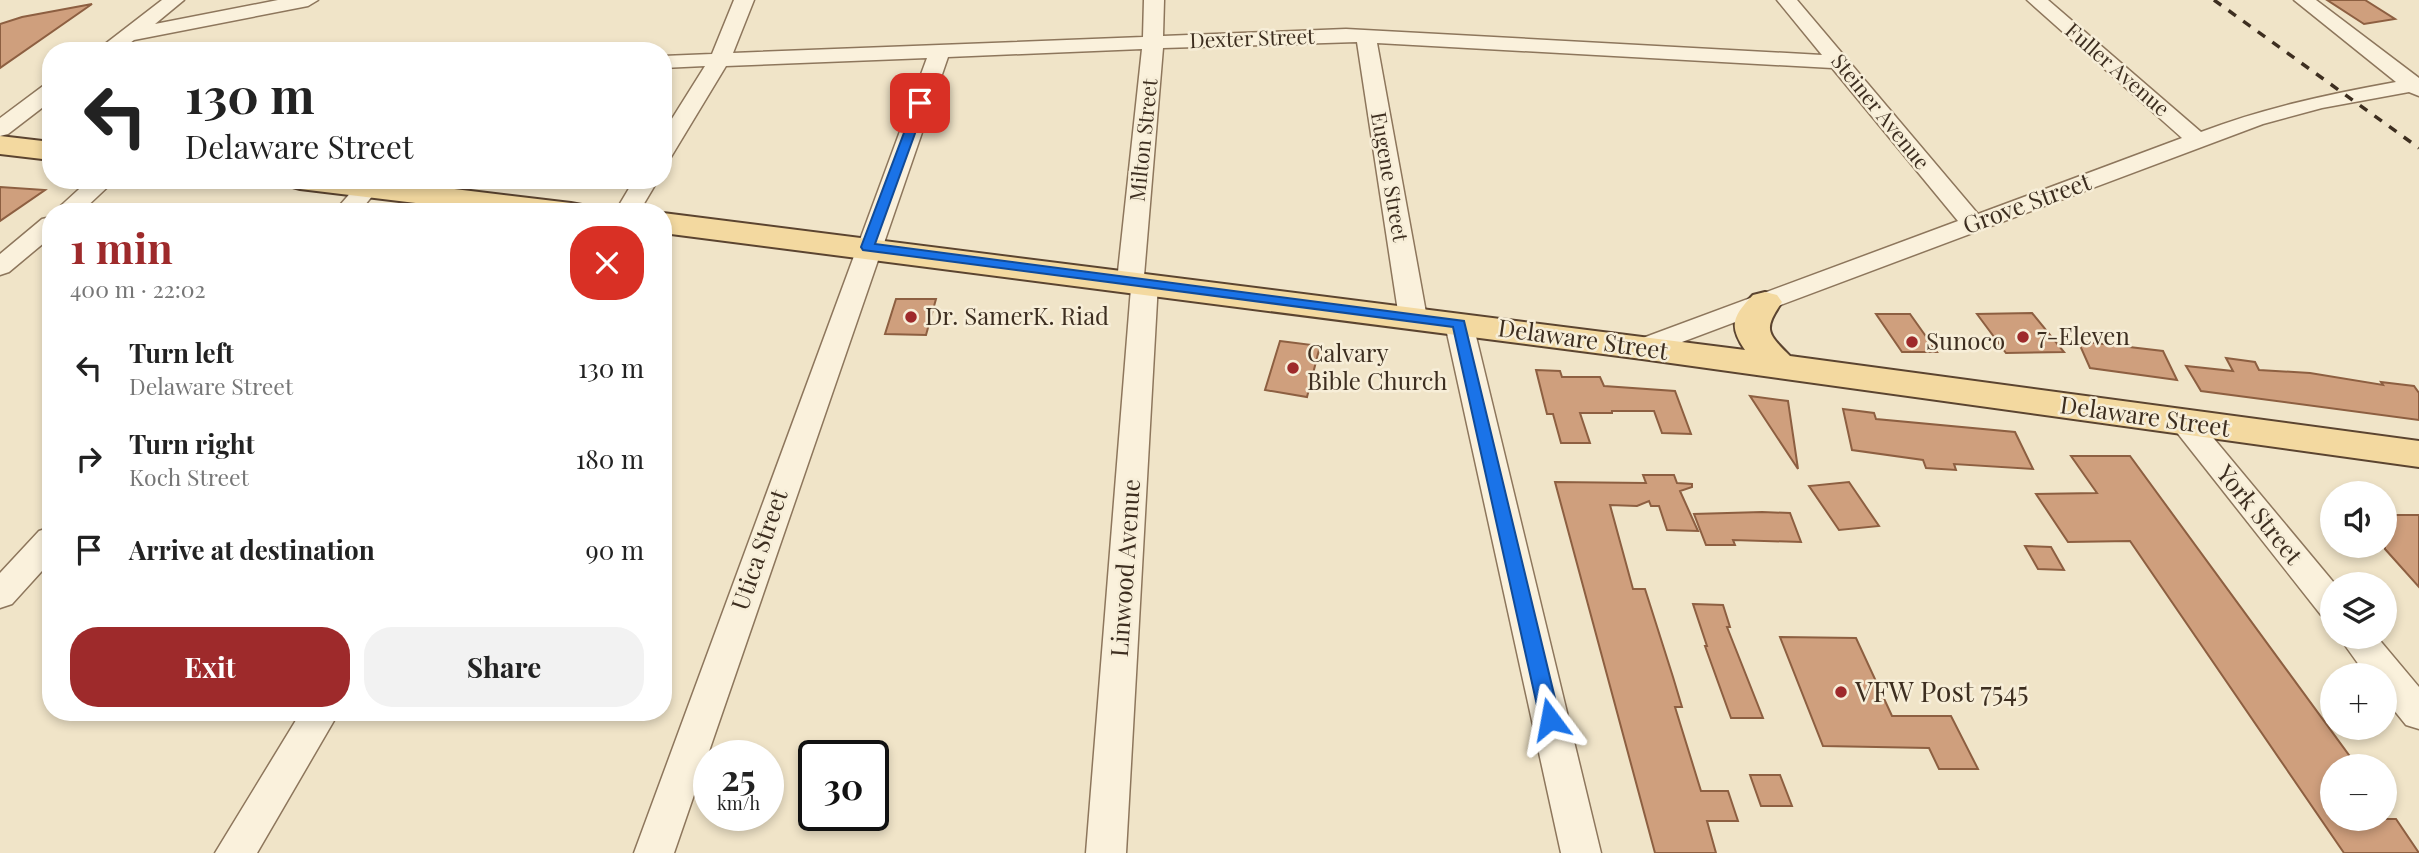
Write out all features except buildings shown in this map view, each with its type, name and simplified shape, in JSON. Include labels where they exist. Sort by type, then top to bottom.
[{"type":"main road","points":[[0,145],[42,150]]},
{"type":"main road","points":[[376,189],[495,203]]},
{"type":"main road","name":"Delaware Street","points":[[672,224],[1642,348],[2419,454]]},
{"type":"main road","points":[[1765,302],[1753,313],[1750,326],[1757,343],[1778,366]]},
{"type":"street","points":[[118,42],[174,0]]},
{"type":"street","points":[[127,35],[308,0]]},
{"type":"street","points":[[672,137],[720,60],[744,0]]},
{"type":"street","name":"Milton Street","points":[[1138,282],[1154,0]]},
{"type":"street","name":"Steiner Avenue","points":[[1787,0],[1973,224]]},
{"type":"street","name":"Fuller Avenue","points":[[2037,0],[2197,140]]},
{"type":"street","points":[[2304,0],[2417,87]]},
{"type":"street","name":"Dexter Street","points":[[672,62],[1366,36],[1839,62]]},
{"type":"street","name":"Eugene Street","points":[[1366,36],[1413,318]]},
{"type":"street","name":"Utica Street","points":[[653,853],[867,247],[939,52]]},
{"type":"street","name":"Grove Street","points":[[1642,348],[2197,140],[2276,113],[2417,87]]},
{"type":"street","points":[[0,129],[42,98]]},
{"type":"street","points":[[76,203],[93,189]]},
{"type":"street","points":[[354,203],[367,189]]},
{"type":"street","points":[[0,267],[42,232]]},
{"type":"street","name":"Linwood Avenue","points":[[1106,853],[1138,282]]},
{"type":"street","points":[[1459,324],[1581,853]]},
{"type":"street","name":"York Street","points":[[2185,423],[2320,590]]},
{"type":"street","points":[[0,595],[42,549]]},
{"type":"street","points":[[2367,649],[2419,714]]},
{"type":"street","points":[[235,853],[316,721]]},
{"type":"railway","points":[[2214,0],[2419,148]]},
{"type":"place","name":"Dr. SamerK. Riad","points":[[911,317]]},
{"type":"place","name":"7-Eleven","points":[[2023,337]]},
{"type":"place","name":"Sunoco","points":[[1912,342]]},
{"type":"place","name":"Calvary Bible Church","points":[[1293,368]]},
{"type":"place","name":"VFW Post 7545","points":[[1841,692]]},
{"type":"route","points":[[920,103],[867,247],[1459,324],[1550,719]]}]
